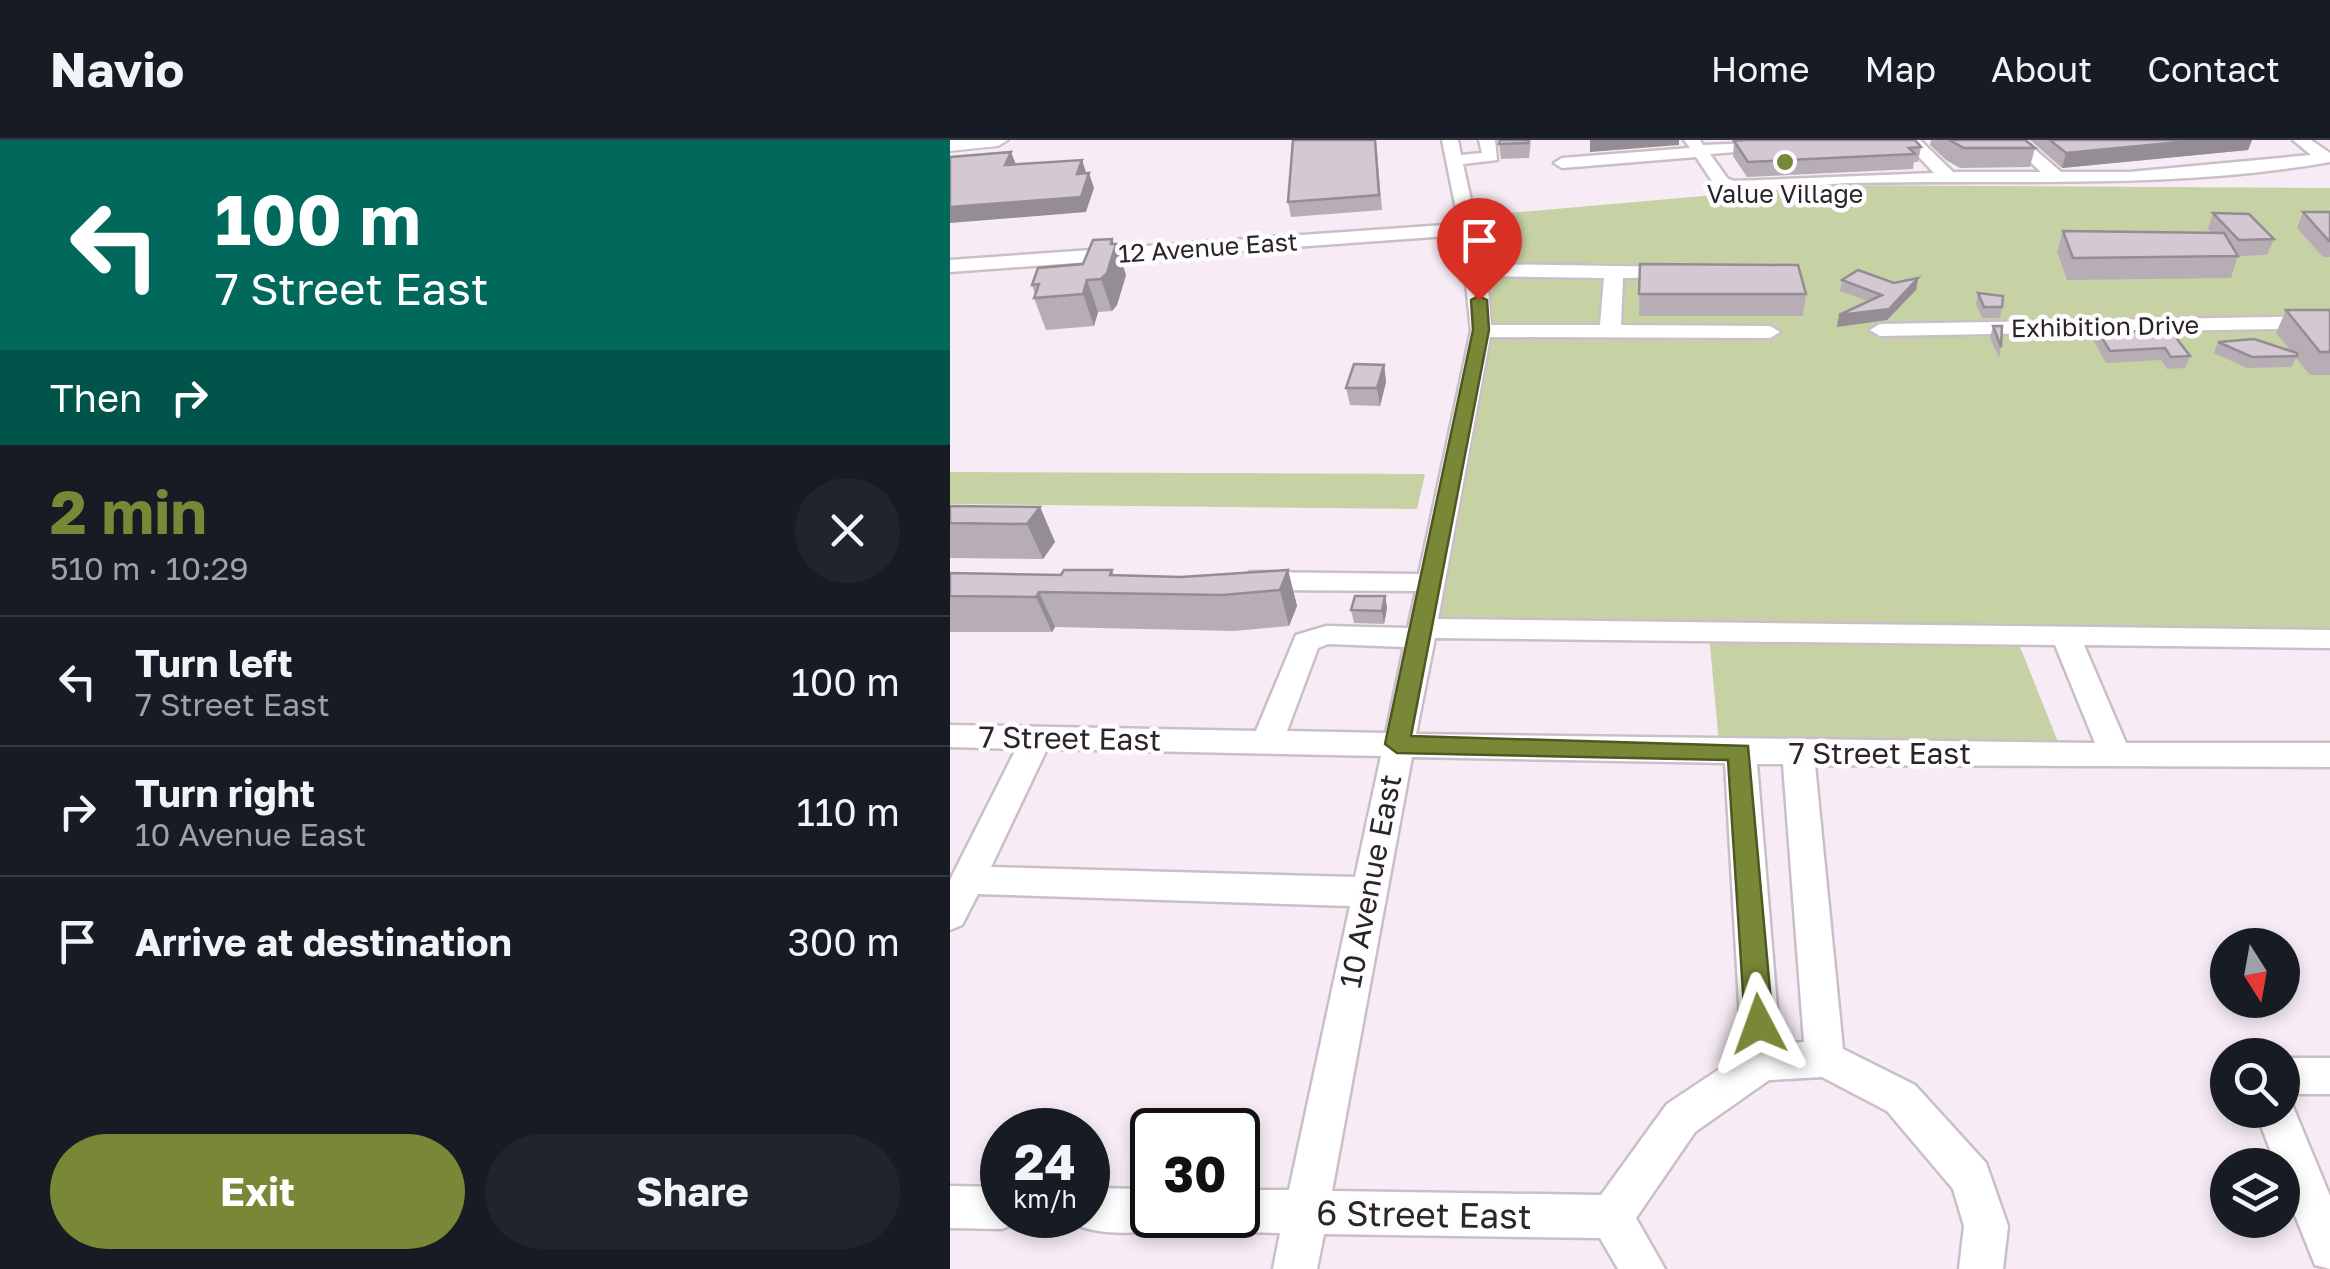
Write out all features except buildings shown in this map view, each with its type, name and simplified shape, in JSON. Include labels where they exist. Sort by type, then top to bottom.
[{"type":"main road","points":[[950,145],[998,140]]},
{"type":"street","points":[[1452,150],[1491,157],[1487,140]]},
{"type":"street","points":[[1562,163],[1697,148],[1828,140]]},
{"type":"street","points":[[1911,140],[1950,179]]},
{"type":"street","points":[[2014,140],[2057,177]]},
{"type":"street","points":[[1697,148],[1722,182],[1734,186],[1850,178],[2129,176],[2326,158],[2320,144]]},
{"type":"street","name":"10 Avenue East","points":[[1295,1269],[1366,892],[1481,330],[1477,270],[1452,150]]},
{"type":"street","name":"12 Avenue East","points":[[950,266],[1467,229]]},
{"type":"street","points":[[1477,270],[1704,272]]},
{"type":"street","points":[[1610,332],[1614,273]]},
{"type":"street","name":"Exhibition Drive","points":[[1880,330],[2330,322]]},
{"type":"street","points":[[1481,330],[1770,332]]},
{"type":"street","points":[[1220,580],[1432,583]]},
{"type":"street","points":[[2065,634],[2116,755]]},
{"type":"street","points":[[1268,740],[1306,642],[1326,635],[2065,634],[2330,638]]},
{"type":"street","name":"7 Street East","points":[[950,736],[1798,753],[2330,755]]},
{"type":"street","points":[[950,914],[1037,737]]},
{"type":"street","points":[[1740,752],[1762,1063]]},
{"type":"street","points":[[1798,753],[1825,1059]]},
{"type":"street","points":[[968,880],[1366,892]]},
{"type":"street","points":[[1643,1269],[1612,1217],[1681,1118],[1762,1063],[1825,1059],[1901,1098],[1971,1178],[1986,1226],[1982,1269]]},
{"type":"street","points":[[2300,1076],[2330,1076]]},
{"type":"street","points":[[2283,1128],[2330,1250]]},
{"type":"street","points":[[950,1208],[980,1208]]},
{"type":"street","name":"6 Street East","points":[[1260,1211],[1612,1217]]},
{"type":"green space","points":[[1827,185],[2330,188],[2330,638],[2015,634],[2064,757],[1720,755],[1709,634],[1427,630],[1486,333],[1465,217]]},
{"type":"green space","points":[[950,472],[1425,474],[1417,509],[950,504]]},
{"type":"place","name":"Value Village","points":[[1785,162]]},
{"type":"route","points":[[1479,300],[1481,330],[1397,744],[1740,752],[1759,1024]]}]
